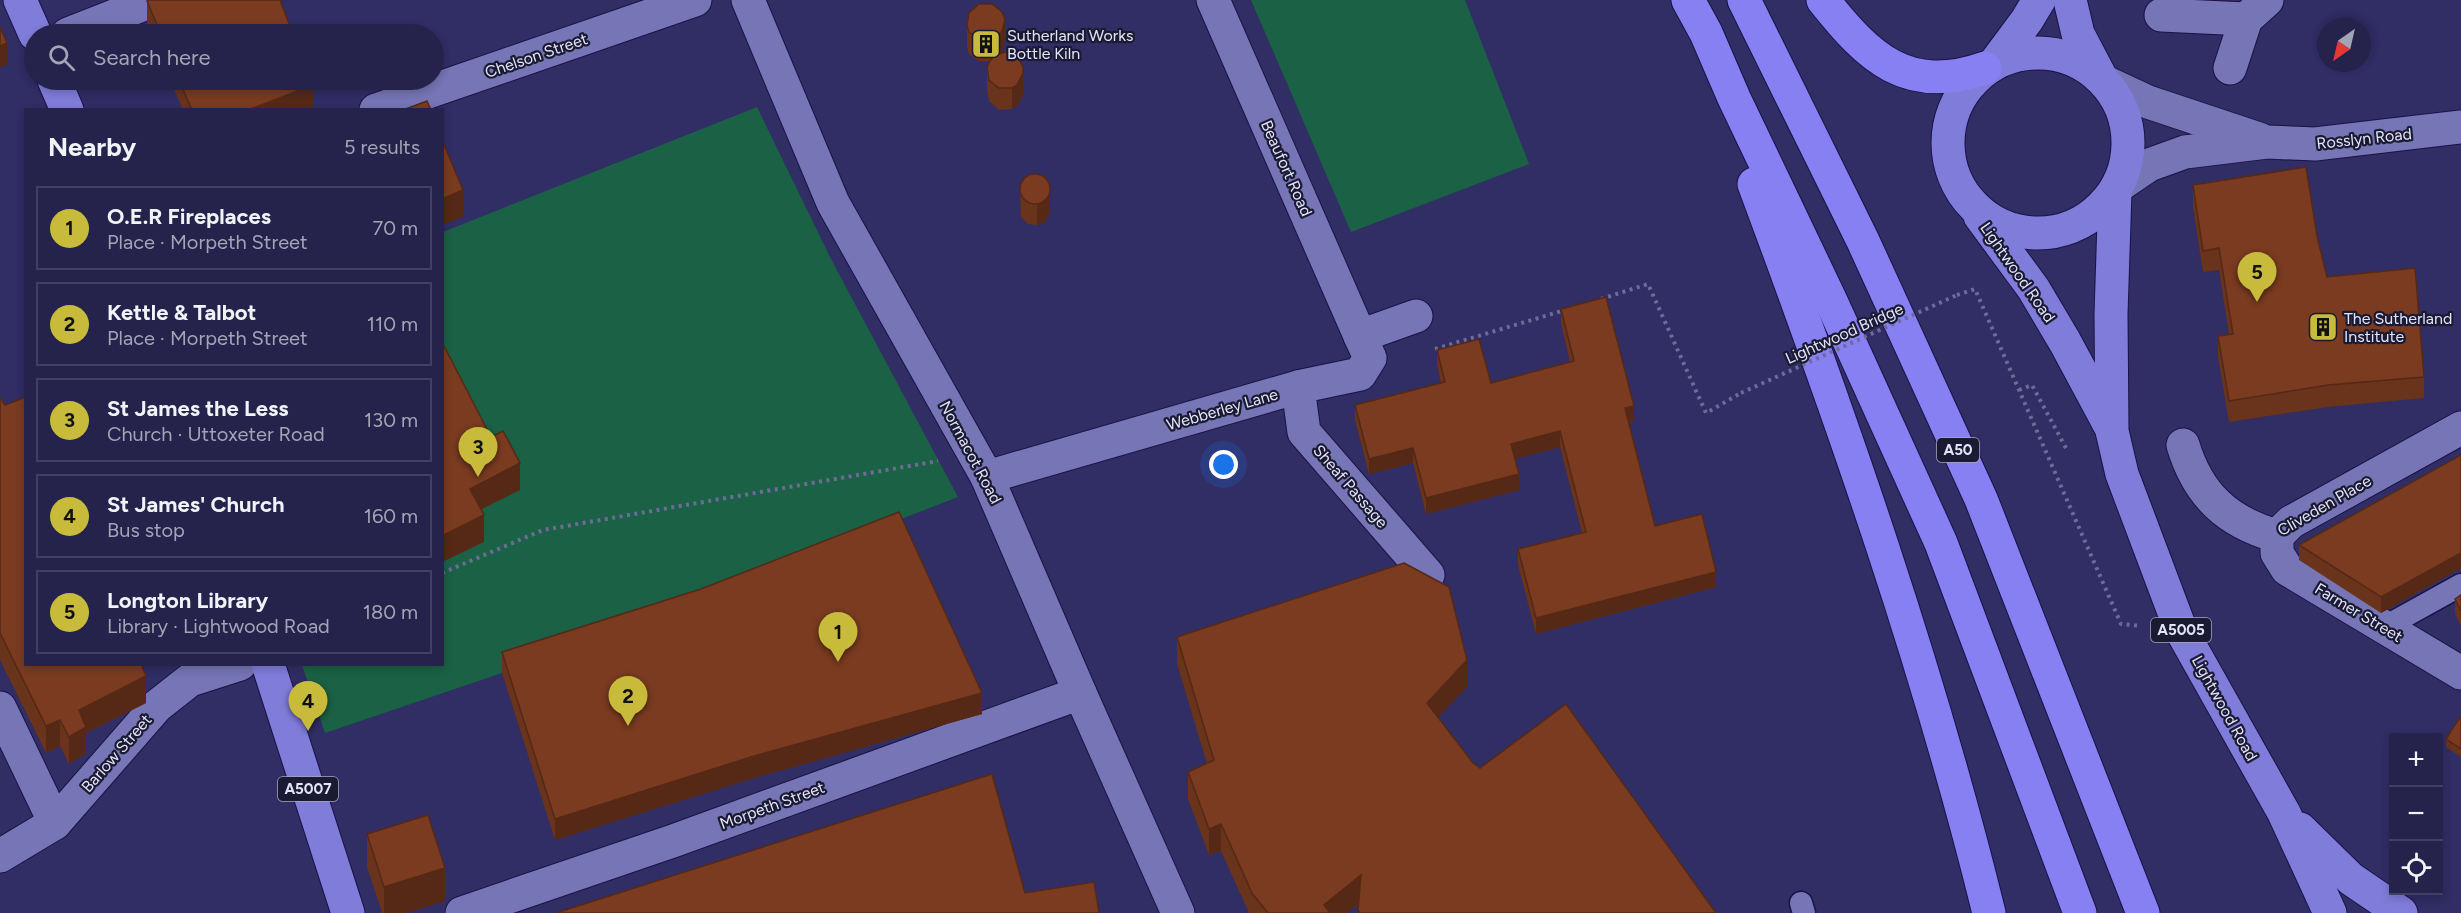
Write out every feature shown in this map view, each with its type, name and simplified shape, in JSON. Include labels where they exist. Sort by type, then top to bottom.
[{"type":"highway","points":[[1686,0],[1781,258],[1899,598],[1972,843],[1989,913]]},
{"type":"highway","points":[[1686,0],[1706,33],[1941,543],[2080,913]]},
{"type":"highway","name":"A50","points":[[1744,0],[1863,241],[1981,499],[2143,913]]},
{"type":"highway","points":[[1823,0],[1845,29],[1868,52],[1890,66],[1942,78],[1964,75],[1990,65]]},
{"type":"main road","points":[[20,0],[31,24]]},
{"type":"main road","points":[[2039,0],[2027,20],[1990,65],[1964,90],[1955,104],[1947,137],[1952,171],[1958,187],[1974,208],[2002,226],[2030,233],[2059,231],[2082,222],[2100,209],[2116,189],[2128,156],[2128,130],[2121,106],[2103,80],[2078,34],[2070,0]]},
{"type":"main road","points":[[1990,65],[2020,53],[2046,52],[2087,66],[2103,80]]},
{"type":"main road","points":[[58,90],[66,108]]},
{"type":"main road","name":"Lightwood Road","points":[[2116,189],[2111,314],[2112,431],[2125,483],[2180,628],[2284,813],[2330,913]]},
{"type":"main road","name":"Lightwood Road","points":[[1974,208],[2033,288],[2065,342],[2112,431]]},
{"type":"main road","name":"A5007","points":[[269,666],[348,913]]},
{"type":"main road","name":"Lightwood Road","points":[[2284,813],[2351,879],[2401,913]]},
{"type":"street","points":[[94,24],[155,0]]},
{"type":"street","name":"Chelson Street","points":[[444,87],[695,0]]},
{"type":"street","name":"Normacot Road","points":[[748,0],[833,203],[980,464],[1178,913]]},
{"type":"street","name":"Beaufort Road","points":[[1213,0],[1360,336]]},
{"type":"street","points":[[2161,15],[2257,10],[2230,68]]},
{"type":"street","name":"Rosslyn Road","points":[[2103,80],[2148,102],[2267,142]]},
{"type":"street","name":"Chelson Street","points":[[382,108],[434,90]]},
{"type":"street","name":"Rosslyn Road","points":[[2116,189],[2149,165],[2185,152],[2267,142],[2315,144],[2461,127]]},
{"type":"street","points":[[1360,336],[1416,316]]},
{"type":"street","name":"Webberley Lane","points":[[980,464],[1360,374],[1370,358],[1360,336]]},
{"type":"street","name":"Sheaf Passage","points":[[1298,387],[1304,432],[1428,575]]},
{"type":"street","name":"Cliveden Place","points":[[2182,445],[2189,466],[2202,490],[2225,512],[2251,529],[2277,536],[2291,522],[2461,428]]},
{"type":"street","name":"Farmer Street","points":[[2277,536],[2277,553],[2287,568],[2461,673]]},
{"type":"street","name":"Barlow Street","points":[[0,856],[55,823],[157,705],[190,680],[234,666]]},
{"type":"street","name":"Morpeth Street","points":[[462,913],[673,841],[1080,693]]},
{"type":"street","points":[[0,708],[55,823]]},
{"type":"lane","points":[[2385,627],[2461,585]]},
{"type":"path","name":"Lightwood Bridge","points":[[1591,302],[1648,284],[1706,413],[1741,393],[1957,295],[1975,289],[2019,390]]},
{"type":"path","points":[[1432,350],[1569,309]]},
{"type":"path","points":[[2067,450],[2032,385],[2019,390],[2121,624],[2142,627]]},
{"type":"path","points":[[444,572],[543,530],[930,464],[980,464]]},
{"type":"green space","points":[[1251,0],[1465,0],[1529,164],[1351,232]]},
{"type":"green space","points":[[757,107],[831,259],[958,497],[502,673],[325,733],[302,666],[444,666],[444,232]]},
{"type":"building","points":[[280,0],[289,24],[157,24],[147,1]]},
{"type":"building","points":[[979,4],[992,4],[1002,12],[1005,19],[1002,31],[992,40],[979,40],[969,32],[967,26],[969,13]]},
{"type":"building","points":[[0,27],[7,43],[0,46]]},
{"type":"building","points":[[1005,52],[1017,56],[1023,67],[1023,73],[1017,85],[1012,88],[999,88],[989,80],[987,67],[993,56]]},
{"type":"building","points":[[183,90],[300,90],[253,108],[191,108]]},
{"type":"building","points":[[427,101],[430,108],[408,108]]},
{"type":"building","points":[[444,145],[463,190],[444,198]]},
{"type":"building","name":"The Sutherland Institute","points":[[2306,167],[2317,236],[2327,277],[2415,268],[2424,377],[2328,385],[2229,401],[2218,336],[2233,334],[2219,248],[2203,251],[2193,185]]},
{"type":"building","points":[[1035,174],[1041,175],[1049,183],[1049,195],[1041,203],[1035,204],[1029,203],[1021,195],[1020,189],[1021,183],[1029,175]]},
{"type":"building","points":[[1606,297],[1634,406],[1625,408],[1655,526],[1702,514],[1716,572],[1536,618],[1518,549],[1586,532],[1560,431],[1511,444],[1519,474],[1426,498],[1413,448],[1369,459],[1355,405],[1445,382],[1437,350],[1479,339],[1491,383],[1574,361],[1561,309]]},
{"type":"building","points":[[444,346],[491,437],[503,431],[520,463],[470,489],[484,515],[444,535]]},
{"type":"building","points":[[0,398],[5,405],[24,398],[24,666],[142,666],[146,676],[79,710],[86,727],[69,737],[60,720],[46,726],[0,633]]},
{"type":"building","points":[[2461,455],[2461,553],[2381,597],[2299,545]]},
{"type":"building","points":[[899,512],[982,693],[754,756],[555,819],[502,652],[701,589]]},
{"type":"building","points":[[1404,563],[1449,587],[1467,660],[1427,703],[1473,763],[1480,768],[1566,704],[1716,913],[1360,913],[1358,910],[1361,875],[1324,905],[1330,913],[1268,913],[1252,893],[1221,824],[1209,829],[1188,772],[1214,760],[1177,637]]},
{"type":"building","points":[[2461,595],[2461,611],[2455,599]]},
{"type":"building","points":[[2461,716],[2461,749],[2446,739]]},
{"type":"building","points":[[992,774],[1025,893],[1094,882],[1099,913],[556,913]]},
{"type":"building","points":[[428,815],[445,868],[384,887],[367,834]]},
{"type":"place","name":"Sutherland Works Bottle Kiln","points":[[986,44]]},
{"type":"place","name":"Longton Library","points":[[2257,302]]},
{"type":"place","name":"The Sutherland Institute","points":[[2323,327]]},
{"type":"place","name":"St James the Less","points":[[478,477]]},
{"type":"place","name":"O.E.R Fireplaces","points":[[838,662]]},
{"type":"place","name":"Kettle & Talbot","points":[[628,726]]},
{"type":"place","name":"St James' Church","points":[[308,731]]}]
